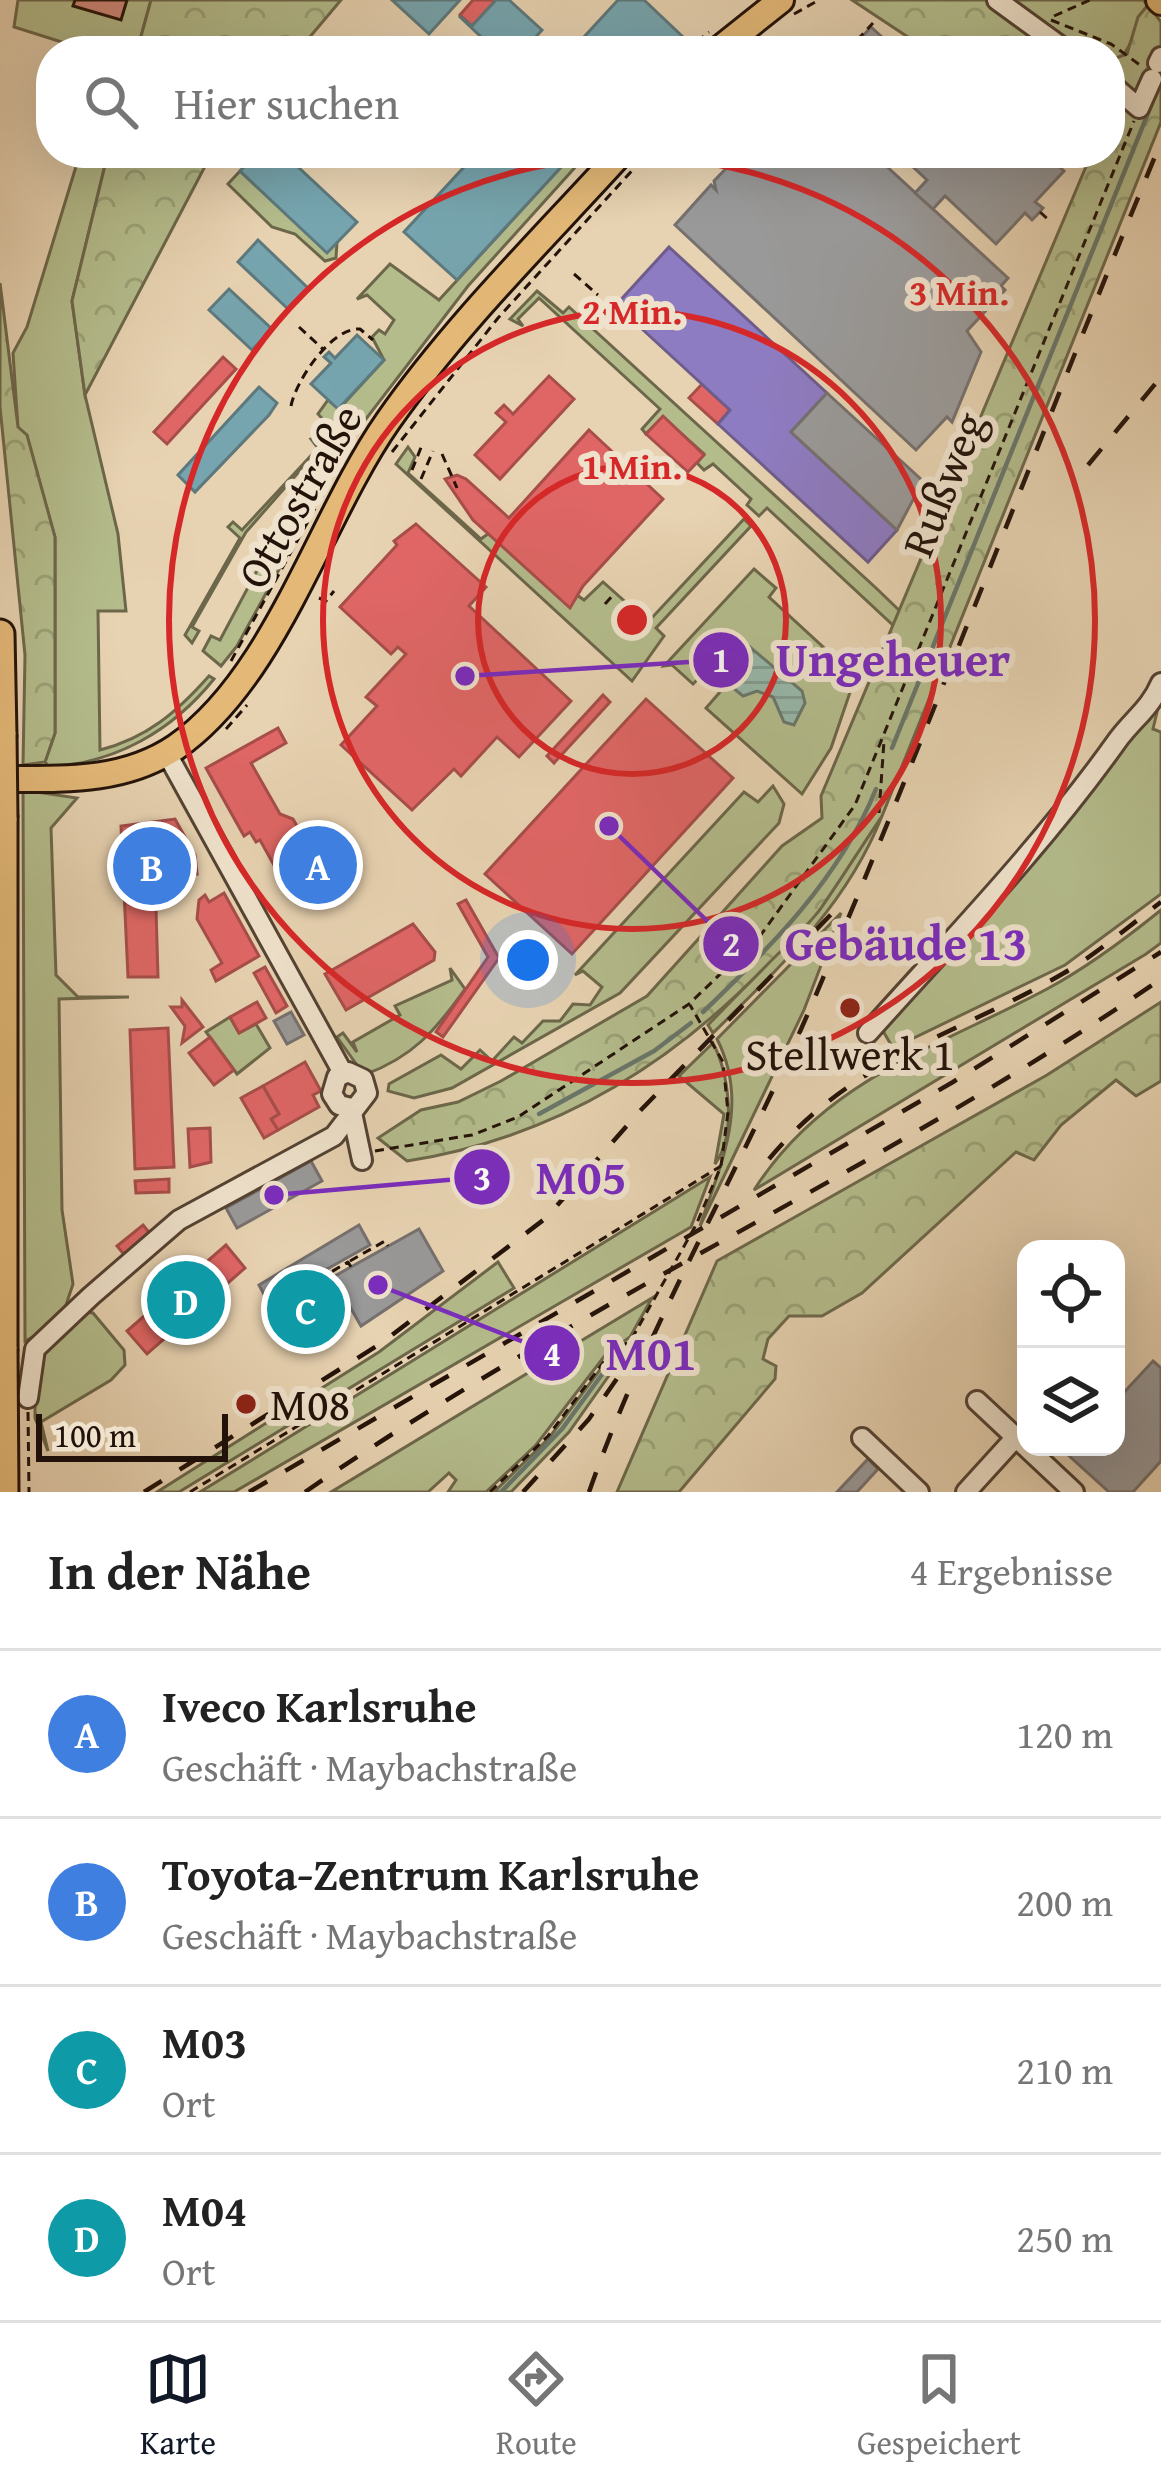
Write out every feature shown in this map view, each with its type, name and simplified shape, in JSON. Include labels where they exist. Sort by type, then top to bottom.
[{"type":"highway","points":[[0,634],[2,1360],[21,1491]]},
{"type":"main road","points":[[726,36],[785,8]]},
{"type":"main road","name":"Ottostraße","points":[[0,779],[106,776],[166,752],[190,735],[242,679],[362,463],[422,376],[608,168]]},
{"type":"street","points":[[997,0],[1046,36]]},
{"type":"street","points":[[1125,95],[1139,108],[1153,66]]},
{"type":"street","points":[[868,1033],[1086,787],[1119,737],[1150,710],[1161,683]]},
{"type":"street","points":[[0,1396],[34,1348],[179,1220],[334,1136],[351,1108],[363,1102],[367,1088],[359,1075],[343,1073],[166,752]]},
{"type":"street","points":[[351,1108],[362,1157]]},
{"type":"street","points":[[2,1360],[34,1348]]},
{"type":"street","points":[[28,1398],[34,1348]]},
{"type":"street","points":[[977,1401],[1074,1492]]},
{"type":"street","points":[[966,1492],[1016,1437]]},
{"type":"street","points":[[862,1438],[919,1492]]},
{"type":"path","points":[[785,8],[819,0]]},
{"type":"path","points":[[1029,24],[1090,0]]},
{"type":"path","points":[[1053,16],[1094,36]]},
{"type":"path","points":[[861,36],[873,23]]},
{"type":"path","points":[[1125,51],[1153,66]]},
{"type":"path","name":"Rußweg","points":[[1125,142],[1139,108]]},
{"type":"path","name":"Rußweg","points":[[362,1157],[472,1135],[518,1117],[688,1004],[760,936],[809,875],[856,805],[1115,168]]},
{"type":"path","points":[[1040,212],[1051,222]]},
{"type":"path","points":[[574,274],[598,296]]},
{"type":"path","points":[[298,327],[326,352]]},
{"type":"path","points":[[291,406],[297,382],[348,328],[360,329],[373,340]]},
{"type":"path","points":[[412,470],[422,445]]},
{"type":"path","points":[[421,479],[434,451]]},
{"type":"path","points":[[230,662],[346,453]]},
{"type":"path","points":[[442,454],[458,488]]},
{"type":"path","points":[[312,475],[326,487]]},
{"type":"path","points":[[320,598],[326,601],[334,591]]},
{"type":"path","points":[[605,604],[615,593]]},
{"type":"path","points":[[628,625],[637,614]]},
{"type":"path","points":[[879,813],[885,733]]},
{"type":"path","points":[[492,1491],[548,1436],[608,1356],[631,1340],[696,1225],[721,1166],[728,1112],[723,1062],[688,1004]]},
{"type":"path","points":[[190,1492],[721,1166]]},
{"type":"path","points":[[337,1294],[326,1275],[386,1241],[388,1246]]},
{"type":"path","points":[[21,1491],[29,1430]]},
{"type":"green space","points":[[18,0],[151,0],[141,36],[42,36],[14,27]]},
{"type":"green space","points":[[151,0],[341,0],[311,36],[141,36]]},
{"type":"green space","points":[[852,0],[993,0],[1045,36],[906,36]]},
{"type":"green space","points":[[1000,0],[1143,0],[1148,5],[1125,52],[1125,36],[1051,36]]},
{"type":"green space","points":[[1148,5],[1161,22],[1161,122],[882,816],[808,924],[726,1005],[645,1068],[556,1117],[509,1136],[407,1161],[378,1138],[421,1110],[458,1102],[501,1081],[647,996],[782,846],[822,818],[821,796],[1085,168],[1125,168],[1125,55],[1138,17]]},
{"type":"green space","points":[[76,168],[104,168],[72,301],[85,395],[118,534],[126,611],[98,611],[100,750],[147,731],[209,676],[214,679],[180,714],[141,741],[97,759],[49,767],[45,762],[55,733],[55,538],[27,436],[18,428],[13,353],[27,327]]},
{"type":"green space","points":[[104,168],[204,168],[85,395],[72,301]]},
{"type":"green space","points":[[560,168],[574,168],[468,286],[346,445],[318,414],[328,400],[339,409],[384,360],[372,337],[379,330],[385,334],[394,320],[367,295],[357,299],[390,264],[439,300]]},
{"type":"green space","points":[[240,171],[327,252],[337,242],[336,258],[325,261],[295,234],[272,227],[228,184]]},
{"type":"green space","points":[[0,283],[18,427],[27,435],[55,537],[55,733],[45,762],[23,765],[25,655],[0,407]]},
{"type":"green space","points":[[537,291],[563,313],[569,307],[876,588],[902,613],[895,627],[767,508],[759,516],[747,505],[751,499],[713,464],[704,470],[697,463],[704,454],[663,417],[646,434],[642,429],[660,409],[539,298],[518,319],[523,326],[510,319]]},
{"type":"green space","points":[[317,437],[338,462],[237,646],[221,666],[203,651],[211,636],[220,640],[270,546],[313,498],[327,472],[311,458],[246,532],[192,627],[199,631],[192,643],[185,635],[240,538],[228,527],[233,522],[242,530],[318,448],[311,439]]},
{"type":"green space","points":[[408,447],[415,457],[408,473],[481,539],[489,533],[584,600],[603,582],[648,622],[744,519],[751,526],[656,628],[664,636],[632,681],[396,464]]},
{"type":"green space","points":[[754,569],[776,588],[769,597],[846,668],[855,660],[859,666],[831,748],[802,794],[706,708],[720,692],[702,675],[693,684],[672,665],[664,666]]},
{"type":"green space","points":[[1161,695],[1153,729],[1161,732],[1161,894],[1065,965],[893,1048],[880,1026],[1135,728],[1149,720]]},
{"type":"green space","points":[[773,786],[784,804],[779,823],[620,993],[452,1088],[414,1098],[388,1091],[389,1084],[441,1055],[461,1069],[480,1050],[492,1061],[514,1037],[522,1043],[543,1021],[560,1021],[573,1004],[590,1005],[602,987],[583,971],[575,975],[744,792],[758,802]]},
{"type":"green space","points":[[23,790],[77,798],[51,828],[56,975],[78,997],[129,997],[59,999],[62,1210],[73,1284],[64,1311],[48,1329],[25,1341]]},
{"type":"green space","points":[[882,816],[850,878],[810,933],[713,1033],[708,1025],[818,912]]},
{"type":"green space","points":[[1161,910],[1161,943],[1146,954],[754,1190],[782,1152],[849,1093],[1062,981]]},
{"type":"green space","points":[[841,913],[804,1010],[700,1226],[732,1110],[727,1063],[717,1039]]},
{"type":"green space","points":[[450,968],[465,989],[443,1018],[410,1051],[364,1075],[337,1037],[343,1033],[357,1052],[353,1042],[400,1015],[395,1006],[452,980]]},
{"type":"green space","points":[[1161,1002],[1161,1081],[1136,1096],[1116,1080],[1061,1125],[1034,1160],[1016,1152],[862,1293],[822,1316],[789,1316],[768,1339],[763,1359],[776,1366],[775,1379],[679,1492],[617,1492],[717,1261],[1047,1075]]},
{"type":"green space","points":[[230,1017],[239,1033],[256,1024],[270,1048],[237,1074],[206,1032]]},
{"type":"green space","points":[[713,1043],[728,1104],[726,1137],[715,1164],[724,1114],[679,1076]]},
{"type":"green space","points":[[710,1177],[691,1227],[234,1492],[200,1492]]},
{"type":"green space","points":[[498,1262],[514,1288],[179,1492],[157,1492],[379,1352]]},
{"type":"green space","points":[[652,1298],[630,1337],[606,1354],[536,1445],[486,1492],[448,1492],[456,1480],[449,1473],[428,1492],[331,1492]]},
{"type":"green space","points":[[86,1312],[93,1313],[124,1350],[125,1365],[111,1380],[41,1422],[48,1451],[35,1418],[35,1362]]},
{"type":"green space","points":[[632,1343],[569,1432],[511,1492],[494,1492],[549,1438],[605,1363]]},
{"type":"shaded area","points":[[737,636],[802,691],[805,703],[794,725],[784,722],[773,697],[757,691],[743,696],[711,670],[709,654]]},
{"type":"building: Handel","points":[[473,0],[496,0],[472,26],[460,15]]},
{"type":"building: Handel","points":[[223,357],[236,369],[167,444],[154,432]]},
{"type":"building: Handel","points":[[549,376],[574,399],[500,479],[475,455],[506,422],[496,413],[504,405],[513,414]]},
{"type":"building: Handel","points":[[702,384],[730,410],[718,424],[689,398]]},
{"type":"building: Handel","points":[[663,416],[704,455],[688,472],[646,434]]},
{"type":"building: Handel","points":[[589,430],[663,499],[583,586],[570,608],[473,520],[445,479],[457,475],[466,479],[509,518]]},
{"type":"building: Handel","points":[[416,524],[486,587],[469,606],[571,701],[519,757],[497,737],[461,776],[454,769],[412,810],[341,745],[377,706],[366,697],[406,654],[398,647],[391,654],[340,607],[397,545],[394,541]]},
{"type":"building: Handel","points":[[603,695],[610,702],[554,763],[547,756]]},
{"type":"building: Handel","points":[[646,699],[733,778],[572,954],[485,874]]},
{"type":"building: Handel","points":[[278,728],[286,743],[251,763],[280,814],[293,819],[325,876],[307,886],[302,876],[285,885],[260,840],[256,842],[250,832],[244,836],[206,768]]},
{"type":"building: Handel","points":[[175,819],[195,855],[197,874],[155,875],[158,977],[128,977],[121,826]]},
{"type":"building: Handel","points":[[224,893],[259,956],[216,981],[211,970],[222,963],[197,919],[199,900],[205,895],[209,902]]},
{"type":"building: Handel","points":[[466,900],[499,958],[443,1037],[436,1032],[488,957],[458,904]]},
{"type":"building: Handel","points":[[413,924],[435,952],[434,960],[346,1010],[325,974]]},
{"type":"building: Handel","points":[[265,967],[287,1006],[276,1013],[254,973]]},
{"type":"building: Handel","points":[[182,1000],[203,1027],[182,1043],[185,1026],[171,1007],[182,1007]]},
{"type":"building: Handel","points":[[257,1002],[266,1018],[239,1033],[230,1017]]},
{"type":"building: Handel","points":[[168,1028],[174,1167],[135,1169],[130,1030]]},
{"type":"building: Handel","points":[[210,1037],[234,1070],[214,1085],[189,1053]]},
{"type":"building: Handel","points":[[305,1062],[321,1091],[313,1095],[319,1107],[278,1130],[271,1119],[279,1114],[263,1086]]},
{"type":"building: Handel","points":[[263,1086],[279,1114],[271,1119],[278,1130],[264,1138],[241,1098]]},
{"type":"building: Handel","points":[[210,1128],[211,1162],[190,1167],[188,1129]]},
{"type":"building: Handel","points":[[169,1179],[169,1192],[136,1193],[135,1181]]},
{"type":"building: Handel","points":[[143,1225],[152,1236],[126,1257],[117,1246]]},
{"type":"building: Handel","points":[[226,1245],[245,1268],[147,1354],[127,1331]]},
{"type":"building: Büros","points":[[669,247],[827,393],[791,432],[897,530],[868,562],[718,424],[730,410],[616,305]]},
{"type":"building: Öffentlich","points":[[392,0],[460,0],[429,34]]},
{"type":"building: Öffentlich","points":[[496,0],[509,0],[542,30],[537,36],[480,36],[459,16],[472,26]]},
{"type":"building: Öffentlich","points":[[618,0],[644,0],[682,36],[585,36]]},
{"type":"building: Öffentlich","points":[[299,168],[357,222],[327,253],[240,171]]},
{"type":"building: Öffentlich","points":[[463,168],[560,168],[457,280],[404,232]]},
{"type":"building: Öffentlich","points":[[258,240],[308,288],[288,309],[238,262]]},
{"type":"building: Öffentlich","points":[[229,289],[272,329],[252,350],[209,310]]},
{"type":"building: Öffentlich","points":[[357,335],[384,360],[338,409],[311,384],[331,363],[324,357],[329,352],[335,358]]},
{"type":"building: Öffentlich","points":[[259,387],[277,403],[195,492],[178,475]]},
{"type":"building: Industrie","points":[[727,168],[888,168],[1008,278],[1001,286],[1005,290],[967,331],[981,352],[952,422],[947,417],[916,450],[675,225],[711,185],[716,190],[714,181]]},
{"type":"building: Industrie","points":[[914,168],[1064,171],[1035,202],[1043,208],[1037,215],[1032,220],[1025,213],[996,244],[945,196],[933,209],[915,193],[927,180]]},
{"type":"building: Industrie","points":[[827,393],[923,481],[897,530],[791,432]]},
{"type":"building: Industrie","points":[[291,1012],[304,1035],[287,1044],[274,1021]]},
{"type":"building: Industrie","points":[[311,1161],[322,1181],[237,1228],[226,1208]]},
{"type":"building: Industrie","points":[[359,1225],[370,1245],[268,1302],[259,1285]]},
{"type":"building: Industrie","points":[[419,1229],[443,1271],[361,1326],[333,1277]]},
{"type":"building: Industrie","points":[[320,1273],[343,1315],[292,1344],[268,1302]]},
{"type":"building: Industrie","points":[[1153,1361],[1161,1368],[1161,1461],[1133,1492],[1109,1492],[1069,1456],[1125,1456],[1125,1391]]},
{"type":"building: Industrie","points":[[868,1459],[878,1469],[857,1492],[837,1492]]},
{"type":"building: Sonstige","points":[[75,0],[127,0],[121,20],[73,6]]},
{"type":"waterway","points":[[892,748],[1161,81]]},
{"type":"waterway","points":[[703,1012],[778,937],[823,882],[876,789]]},
{"type":"waterway","points":[[539,1114],[654,1051],[691,1023]]},
{"type":"waterway","points":[[501,1492],[562,1429],[606,1369]]},
{"type":"railway","points":[[589,1492],[638,1370],[809,1011],[1161,142]]},
{"type":"railway","points":[[1088,465],[1161,377]]},
{"type":"railway","points":[[144,1492],[380,1344],[546,1218],[639,1112],[845,900]]},
{"type":"railway","points":[[769,1159],[801,1125],[871,1072],[1064,973],[1161,902]]},
{"type":"railway","points":[[249,1492],[953,1082],[1161,952]]},
{"type":"railway","points":[[305,1492],[409,1423],[950,1112],[1161,979]]},
{"type":"railway","points":[[523,1492],[589,1419],[632,1357]]},
{"type":"place","name":"Ungeheuer","points":[[465,676]]},
{"type":"place","name":"Gebäude 13","points":[[609,826]]},
{"type":"place","name":"Iveco Karlsruhe","points":[[318,865]]},
{"type":"place","name":"Toyota-Zentrum Karlsruhe","points":[[152,866]]},
{"type":"place","name":"Stellwerk 1","points":[[850,1008]]},
{"type":"place","name":"M05","points":[[274,1195]]},
{"type":"place","name":"M01","points":[[378,1285]]},
{"type":"place","name":"M04","points":[[186,1300]]},
{"type":"place","name":"M03","points":[[306,1309]]},
{"type":"place","name":"M08","points":[[246,1404]]}]
